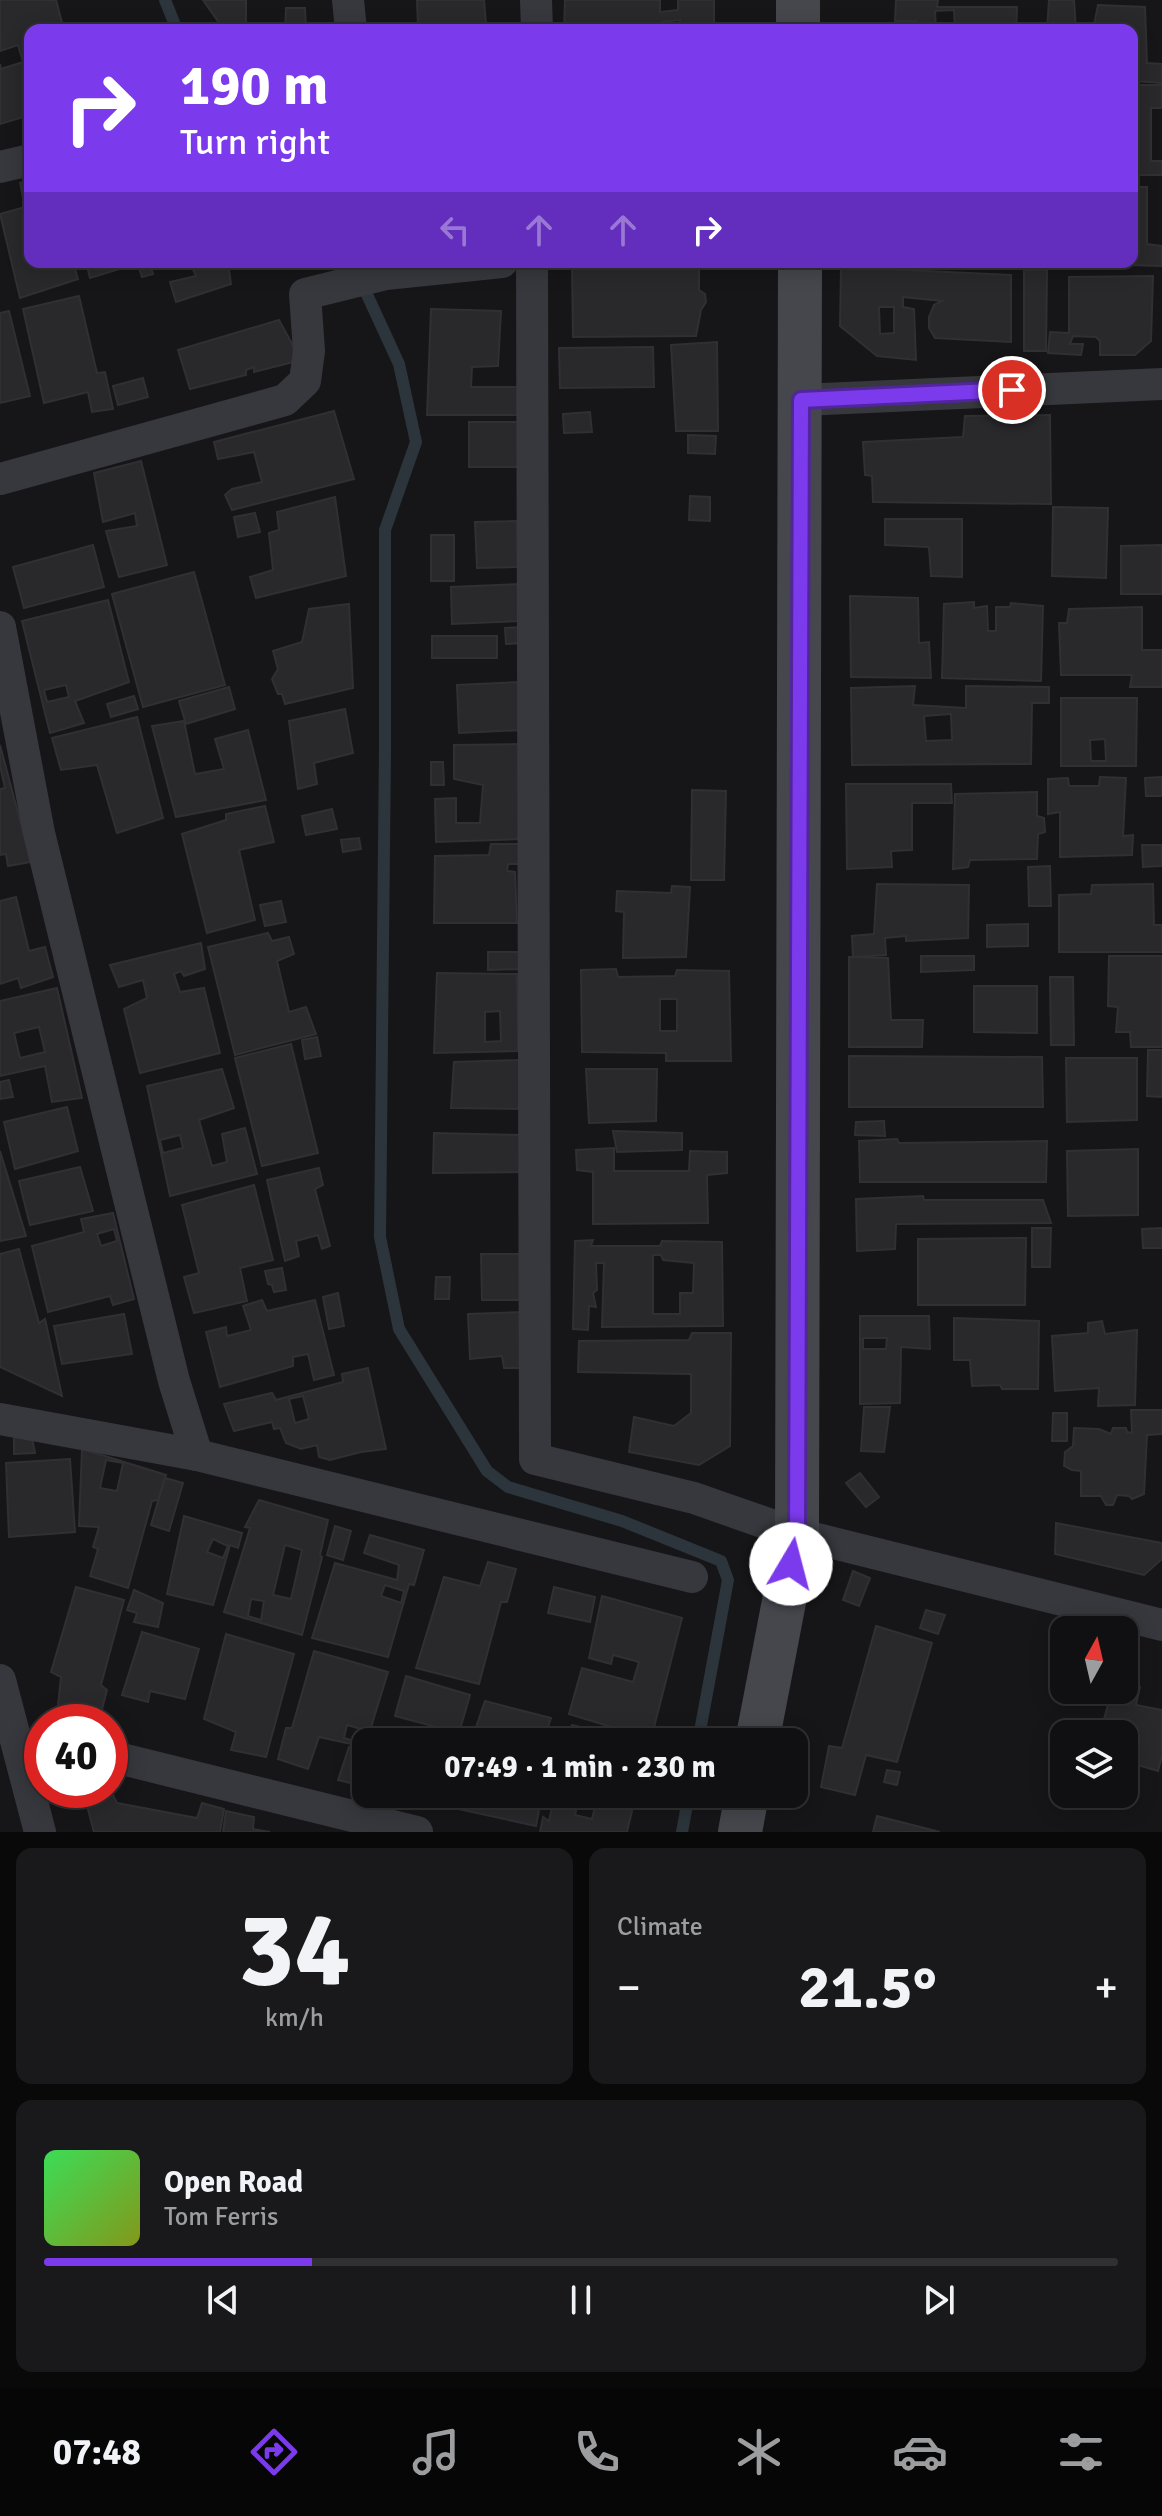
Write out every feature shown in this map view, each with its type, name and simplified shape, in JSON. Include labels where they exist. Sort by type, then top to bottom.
[{"type":"street","points":[[348,0],[350,24]]},
{"type":"street","points":[[536,0],[537,24]]},
{"type":"street","points":[[798,0],[798,24]]},
{"type":"street","points":[[0,167],[24,161]]},
{"type":"street","points":[[0,479],[285,400],[305,381],[309,351],[305,294],[386,274],[444,268]]},
{"type":"street","points":[[532,268],[535,1459],[694,1498],[797,1534],[1162,1625]]},
{"type":"street","points":[[760,1728],[797,1534],[800,268]]},
{"type":"street","points":[[801,400],[1162,384]]},
{"type":"street","points":[[0,627],[39,833],[174,1381],[197,1455]]},
{"type":"street","points":[[0,1419],[197,1455],[692,1577]]},
{"type":"street","points":[[0,1680],[24,1729]]},
{"type":"street","points":[[128,1760],[417,1832]]},
{"type":"street","points":[[37,1808],[40,1832]]},
{"type":"street","points":[[740,1832],[744,1808]]},
{"type":"building","points":[[0,0],[56,0],[62,24],[24,24],[24,117],[0,124],[0,64],[1,69],[23,62],[18,45],[0,51]]},
{"type":"building","points":[[203,0],[246,0],[246,24],[220,24]]},
{"type":"building","points":[[417,0],[484,0],[486,24],[418,24]]},
{"type":"building","points":[[565,0],[660,0],[660,12],[678,10],[678,0],[714,0],[714,24],[680,24],[680,20],[662,24],[564,24]]},
{"type":"building","points":[[896,0],[938,0],[937,7],[1017,7],[1016,24],[955,24],[954,10],[935,11],[936,24],[895,21]]},
{"type":"building","points":[[1049,0],[1074,0],[1076,24],[1047,24]]},
{"type":"building","points":[[1098,5],[1145,7],[1147,63],[1162,64],[1162,83],[1138,81],[1138,24],[1094,24]]},
{"type":"building","points":[[286,8],[305,8],[306,24],[285,24]]},
{"type":"building","points":[[1138,85],[1162,85],[1162,108],[1151,108],[1151,161],[1162,161],[1162,175],[1138,175]]},
{"type":"building","points":[[24,182],[24,202],[20,183]]},
{"type":"building","points":[[1138,187],[1147,187],[1147,244],[1162,246],[1162,266],[1138,265]]},
{"type":"building","points":[[24,207],[24,268],[75,268],[78,279],[20,298],[0,214]]},
{"type":"building","points":[[88,268],[122,268],[90,278]]},
{"type":"building","points":[[139,268],[151,268],[153,274],[142,277]]},
{"type":"building","points":[[192,268],[229,268],[231,284],[176,302],[170,282],[196,276]]},
{"type":"building","points":[[572,268],[699,268],[699,290],[705,294],[706,302],[701,310],[696,336],[573,337]]},
{"type":"building","points":[[841,268],[1011,275],[1011,342],[935,338],[929,328],[929,317],[934,305],[942,301],[903,297],[903,307],[914,309],[916,360],[877,356],[840,326]],"holes":[[[879,307],[894,307],[894,333],[880,334]]]},
{"type":"building","points":[[1024,270],[1047,270],[1046,351],[1024,351]]},
{"type":"building","points":[[1153,276],[1151,341],[1135,355],[1100,355],[1100,341],[1096,337],[1073,336],[1070,344],[1083,344],[1081,355],[1048,353],[1050,332],[1069,333],[1069,277]]},
{"type":"building","points":[[79,296],[97,373],[105,372],[113,409],[92,412],[88,392],[44,403],[23,309]]},
{"type":"building","points":[[431,309],[501,311],[498,366],[472,367],[471,387],[524,387],[522,415],[427,415]]},
{"type":"building","points":[[9,311],[30,396],[0,403],[0,313]]},
{"type":"building","points":[[279,320],[301,360],[254,372],[254,367],[246,370],[246,375],[190,389],[178,350]]},
{"type":"building","points":[[717,342],[718,431],[676,431],[671,345]]},
{"type":"building","points":[[653,347],[654,387],[560,388],[559,348]]},
{"type":"building","points":[[143,378],[148,397],[118,405],[113,386]]},
{"type":"building","points":[[334,411],[354,479],[232,510],[225,495],[232,489],[262,482],[254,452],[218,459],[214,442]]},
{"type":"building","points":[[590,412],[592,432],[564,433],[563,414]]},
{"type":"building","points":[[1050,415],[1051,504],[873,502],[872,476],[865,475],[863,442],[963,437],[965,416]]},
{"type":"building","points":[[469,422],[518,422],[518,467],[469,467]]},
{"type":"building","points":[[688,435],[716,436],[715,454],[688,453]]},
{"type":"building","points":[[141,461],[167,565],[119,577],[106,531],[137,526],[135,513],[103,522],[94,473]]},
{"type":"building","points":[[690,496],[710,497],[710,521],[689,520]]},
{"type":"building","points":[[335,497],[346,576],[256,598],[250,577],[273,570],[269,533],[279,530],[277,512]]},
{"type":"building","points":[[1053,507],[1108,508],[1106,578],[1052,576]]},
{"type":"building","points":[[255,513],[260,532],[238,537],[234,517]]},
{"type":"building","points":[[885,519],[962,519],[962,577],[931,576],[929,547],[885,545]]},
{"type":"building","points":[[517,521],[518,567],[477,568],[475,522]]},
{"type":"building","points":[[431,535],[454,535],[454,581],[431,581]]},
{"type":"building","points":[[93,545],[104,587],[24,608],[13,567]]},
{"type":"building","points":[[1162,545],[1162,594],[1121,594],[1121,546]]},
{"type":"building","points":[[194,572],[225,685],[143,707],[112,594]]},
{"type":"building","points":[[520,584],[521,621],[452,624],[451,587]]},
{"type":"building","points":[[850,596],[918,598],[919,643],[929,642],[931,678],[851,677]]},
{"type":"building","points":[[108,600],[129,682],[75,701],[84,723],[50,733],[22,621]],"holes":[[[66,685],[69,697],[47,702],[44,690]]]},
{"type":"building","points":[[974,602],[974,608],[987,606],[988,631],[996,631],[996,607],[1010,607],[1011,603],[1043,606],[1041,681],[942,678],[944,604]]},
{"type":"building","points":[[349,604],[353,688],[285,704],[272,679],[278,669],[273,651],[302,642],[309,609]]},
{"type":"building","points":[[1142,607],[1142,650],[1162,650],[1162,687],[1130,687],[1132,675],[1061,675],[1059,623],[1067,623],[1069,609]]},
{"type":"building","points":[[521,627],[522,643],[506,644],[505,628]]},
{"type":"building","points":[[432,636],[497,636],[497,658],[432,658]]},
{"type":"building","points":[[520,682],[523,730],[459,733],[457,685]]},
{"type":"building","points":[[915,686],[913,705],[966,708],[966,686],[1049,687],[1049,703],[1032,703],[1031,764],[852,765],[851,688]],"holes":[[[951,714],[952,740],[926,741],[924,716]]]},
{"type":"building","points":[[229,687],[235,709],[186,724],[179,701]]},
{"type":"building","points":[[134,696],[138,709],[111,717],[107,704]]},
{"type":"building","points":[[1061,698],[1137,698],[1136,766],[1061,766]],"holes":[[[1105,739],[1106,761],[1091,761],[1090,740]]]},
{"type":"building","points":[[345,709],[353,753],[314,763],[317,784],[298,789],[289,721]]},
{"type":"building","points":[[137,717],[163,818],[117,833],[97,765],[61,770],[52,738]]},
{"type":"building","points":[[184,721],[195,774],[224,769],[215,739],[248,730],[266,800],[176,817],[152,726]]},
{"type":"building","points":[[522,744],[523,839],[436,842],[435,799],[456,798],[456,823],[480,823],[483,785],[454,779],[454,745]]},
{"type":"building","points":[[0,745],[31,862],[8,866],[6,854],[0,855],[0,789],[5,788],[0,766]]},
{"type":"building","points":[[431,762],[443,762],[444,785],[431,785]]},
{"type":"building","points":[[1100,777],[1126,778],[1123,836],[1133,835],[1132,855],[1060,857],[1060,812],[1048,814],[1048,779],[1068,778],[1069,786],[1099,786]]},
{"type":"building","points":[[1162,777],[1162,796],[1146,796],[1145,778]]},
{"type":"building","points":[[846,784],[951,784],[952,803],[912,803],[912,850],[891,851],[892,867],[847,869]]},
{"type":"building","points":[[692,790],[726,791],[724,880],[691,880]]},
{"type":"building","points":[[1037,792],[1037,816],[1044,818],[1045,832],[1038,834],[1037,859],[970,860],[968,867],[953,869],[955,794]]},
{"type":"building","points":[[265,806],[274,842],[239,850],[255,920],[207,933],[182,834],[226,820],[226,814]]},
{"type":"building","points":[[332,809],[337,829],[306,835],[302,816]]},
{"type":"building","points":[[359,838],[361,849],[343,852],[341,840]]},
{"type":"building","points":[[491,844],[520,844],[520,864],[508,864],[507,871],[515,872],[517,923],[434,923],[435,856],[489,855]]},
{"type":"building","points":[[1142,845],[1162,845],[1162,866],[1143,867]]},
{"type":"building","points":[[1050,866],[1051,906],[1029,906],[1028,867]]},
{"type":"building","points":[[877,884],[969,885],[968,938],[906,941],[906,936],[885,938],[886,955],[853,957],[852,936],[874,934]]},
{"type":"building","points":[[1153,884],[1154,925],[1162,925],[1162,952],[1059,952],[1059,895],[1091,894],[1092,885]]},
{"type":"building","points":[[672,886],[690,887],[686,957],[623,958],[624,912],[616,911],[617,891],[671,893]]},
{"type":"building","points":[[16,897],[29,951],[45,947],[53,977],[21,988],[18,978],[0,984],[0,901]]},
{"type":"building","points":[[281,901],[286,922],[265,926],[260,905]]},
{"type":"building","points":[[1028,924],[1028,946],[987,947],[987,925]]},
{"type":"building","points":[[268,933],[272,941],[289,937],[294,954],[277,961],[289,1012],[306,1007],[316,1034],[235,1055],[208,947]]},
{"type":"building","points":[[201,943],[205,969],[184,976],[181,971],[174,974],[180,992],[204,988],[220,1053],[140,1073],[124,1009],[147,998],[143,980],[119,987],[110,965]]},
{"type":"building","points":[[488,952],[522,952],[522,969],[488,970]]},
{"type":"building","points":[[921,956],[974,956],[974,970],[921,972]]},
{"type":"building","points":[[1109,956],[1162,956],[1162,1047],[1131,1047],[1130,1032],[1116,1032],[1118,1007],[1108,1006]]},
{"type":"building","points":[[849,957],[888,958],[891,1020],[923,1020],[922,1047],[849,1047]]},
{"type":"building","points":[[616,969],[618,977],[675,976],[677,970],[729,971],[731,1061],[666,1061],[666,1053],[582,1052],[581,970]],"holes":[[[660,999],[677,999],[677,1031],[660,1031]]]},
{"type":"building","points":[[437,973],[517,974],[518,1051],[434,1053]],"holes":[[[500,1011],[501,1041],[485,1042],[485,1012]]]},
{"type":"building","points":[[1050,977],[1073,977],[1074,1045],[1051,1045]]},
{"type":"building","points":[[974,986],[1037,986],[1037,1033],[974,1032]]},
{"type":"building","points":[[57,988],[82,1098],[52,1102],[45,1066],[0,1076],[0,1001]],"holes":[[[39,1027],[45,1052],[20,1058],[14,1033]]]},
{"type":"building","points":[[317,1037],[321,1056],[305,1059],[302,1040]]},
{"type":"building","points":[[291,1044],[318,1153],[262,1166],[235,1058]]},
{"type":"building","points":[[1148,1050],[1162,1050],[1162,1097],[1147,1096]]},
{"type":"building","points":[[849,1056],[1042,1057],[1043,1107],[849,1107]]},
{"type":"building","points":[[1066,1058],[1137,1058],[1137,1120],[1067,1122]]},
{"type":"building","points":[[522,1060],[519,1109],[451,1108],[454,1062]]},
{"type":"building","points":[[222,1069],[234,1108],[199,1120],[212,1166],[227,1162],[222,1134],[245,1128],[257,1174],[170,1196],[147,1086]],"holes":[[[180,1135],[183,1148],[163,1153],[160,1140]]]},
{"type":"building","points":[[586,1069],[657,1069],[656,1121],[589,1123]]},
{"type":"building","points":[[9,1080],[13,1097],[0,1099],[0,1082]]},
{"type":"building","points":[[67,1107],[78,1151],[15,1169],[4,1122]]},
{"type":"building","points":[[884,1121],[885,1136],[855,1135],[856,1122]]},
{"type":"building","points":[[613,1131],[682,1133],[682,1150],[617,1152]]},
{"type":"building","points":[[434,1133],[522,1135],[522,1172],[433,1173]]},
{"type":"building","points":[[897,1139],[899,1143],[1047,1141],[1046,1182],[860,1182],[859,1141]]},
{"type":"building","points":[[614,1148],[614,1171],[689,1171],[690,1151],[727,1152],[727,1173],[707,1175],[708,1223],[593,1224],[593,1172],[577,1170],[576,1150]]},
{"type":"building","points":[[1138,1149],[1138,1215],[1068,1216],[1067,1151]]},
{"type":"building","points":[[0,1151],[26,1236],[0,1241]]},
{"type":"building","points":[[80,1167],[93,1211],[30,1225],[19,1181]]},
{"type":"building","points":[[319,1168],[323,1185],[315,1189],[330,1246],[322,1249],[318,1235],[296,1241],[299,1256],[285,1261],[267,1180]]},
{"type":"building","points":[[254,1185],[273,1260],[240,1268],[247,1301],[194,1313],[184,1277],[199,1273],[182,1205]]},
{"type":"building","points":[[923,1196],[924,1200],[1043,1200],[1051,1223],[896,1224],[895,1249],[857,1251],[856,1199]]},
{"type":"building","points":[[113,1213],[134,1299],[113,1305],[110,1296],[48,1312],[32,1246],[84,1232],[81,1219]],"holes":[[[114,1229],[117,1241],[101,1246],[97,1234]]]},
{"type":"building","points":[[1032,1228],[1051,1228],[1050,1267],[1032,1267]]},
{"type":"building","points":[[1162,1228],[1162,1248],[1143,1248],[1142,1229]]},
{"type":"building","points":[[1026,1238],[1025,1305],[918,1305],[918,1239]]},
{"type":"building","points":[[593,1240],[591,1246],[660,1246],[662,1241],[722,1242],[723,1326],[602,1327],[604,1263],[596,1263],[597,1290],[593,1293],[596,1307],[589,1306],[588,1330],[573,1329],[575,1241]],"holes":[[[653,1255],[661,1255],[663,1260],[694,1263],[693,1293],[680,1293],[680,1314],[653,1314]]]},
{"type":"building","points":[[19,1249],[39,1323],[45,1319],[62,1396],[0,1367],[0,1254]]},
{"type":"building","points":[[481,1254],[525,1254],[525,1300],[482,1300]]},
{"type":"building","points":[[282,1268],[286,1290],[274,1292],[265,1271]]},
{"type":"building","points":[[436,1277],[450,1277],[449,1299],[435,1299]]},
{"type":"building","points":[[338,1293],[344,1326],[329,1329],[323,1297]]},
{"type":"building","points":[[262,1300],[267,1311],[315,1300],[334,1375],[314,1380],[308,1354],[293,1357],[293,1366],[220,1387],[206,1332],[226,1327],[227,1336],[251,1330],[243,1306]]},
{"type":"building","points":[[525,1312],[524,1368],[504,1368],[502,1356],[470,1359],[468,1314]]},
{"type":"building","points":[[124,1314],[132,1354],[62,1364],[54,1326]]},
{"type":"building","points":[[860,1316],[929,1316],[930,1349],[901,1347],[900,1403],[860,1404]],"holes":[[[863,1338],[887,1338],[886,1349],[863,1349]]]},
{"type":"building","points":[[954,1318],[1039,1321],[1038,1389],[972,1386],[970,1360],[954,1360]]},
{"type":"building","points":[[1102,1321],[1105,1334],[1137,1330],[1135,1405],[1098,1406],[1099,1388],[1055,1391],[1052,1336],[1088,1333],[1088,1323]]},
{"type":"building","points":[[692,1333],[731,1333],[730,1446],[699,1465],[629,1452],[634,1417],[674,1426],[691,1413],[691,1374],[578,1372],[579,1341],[689,1340]]},
{"type":"building","points":[[368,1368],[386,1449],[330,1460],[319,1457],[317,1445],[301,1449],[286,1443],[280,1428],[274,1429],[272,1422],[234,1431],[224,1404],[272,1393],[276,1400],[343,1382],[342,1374]],"holes":[[[303,1396],[309,1419],[295,1423],[289,1399]]]},
{"type":"building","points":[[864,1407],[890,1407],[884,1452],[861,1451]]},
{"type":"building","points":[[1131,1410],[1162,1410],[1162,1434],[1147,1435],[1144,1494],[1132,1499],[1117,1495],[1113,1505],[1106,1505],[1101,1496],[1081,1496],[1081,1471],[1064,1466],[1065,1452],[1073,1446],[1074,1428],[1099,1429],[1111,1434],[1113,1428],[1126,1428],[1127,1432],[1132,1433]]},
{"type":"building","points":[[1053,1413],[1067,1413],[1067,1441],[1052,1441]]},
{"type":"building","points":[[14,1435],[32,1438],[35,1453],[14,1454]]},
{"type":"building","points":[[82,1449],[166,1475],[158,1500],[152,1501],[128,1588],[90,1576],[98,1549],[93,1547],[99,1527],[79,1526]],"holes":[[[106,1460],[123,1463],[117,1491],[100,1488]]]},
{"type":"building","points":[[70,1459],[75,1532],[9,1537],[6,1463]]},
{"type":"building","points":[[860,1473],[879,1497],[866,1507],[846,1483]]},
{"type":"building","points":[[165,1478],[183,1483],[169,1531],[151,1525]]},
{"type":"building","points":[[259,1500],[328,1520],[302,1635],[224,1612],[250,1528],[245,1527]],"holes":[[[285,1545],[302,1550],[291,1599],[273,1595]],[[251,1599],[264,1601],[261,1620],[248,1616]]]},
{"type":"building","points":[[184,1516],[242,1533],[238,1548],[230,1545],[213,1605],[167,1594]],"holes":[[[213,1539],[228,1546],[223,1558],[207,1552]]]},
{"type":"building","points":[[1056,1523],[1162,1543],[1162,1559],[1144,1575],[1055,1554]]},
{"type":"building","points":[[335,1526],[351,1531],[343,1560],[327,1555]]},
{"type":"building","points":[[370,1535],[424,1550],[414,1585],[409,1584],[388,1657],[312,1638],[335,1563],[397,1580],[399,1565],[364,1553]],"holes":[[[385,1585],[404,1591],[401,1603],[381,1596]]]},
{"type":"building","points":[[488,1562],[516,1569],[507,1602],[501,1602],[479,1684],[416,1668],[444,1577],[480,1586]]},
{"type":"building","points":[[853,1571],[870,1578],[859,1606],[843,1600]]},
{"type":"building","points":[[76,1587],[124,1600],[101,1685],[107,1690],[103,1704],[58,1704],[61,1677],[51,1672]]},
{"type":"building","points":[[554,1587],[595,1597],[590,1622],[548,1613]]},
{"type":"building","points":[[134,1590],[163,1603],[158,1627],[134,1622],[137,1613],[127,1610]]},
{"type":"building","points":[[602,1596],[682,1618],[654,1728],[615,1728],[569,1714],[582,1668],[633,1682],[639,1662],[613,1655],[611,1664],[589,1658]]},
{"type":"building","points":[[926,1610],[945,1615],[938,1634],[920,1628]]},
{"type":"building","points":[[876,1626],[932,1643],[897,1762],[866,1755],[855,1795],[821,1787],[829,1746],[842,1748]]},
{"type":"building","points":[[142,1632],[199,1649],[185,1699],[150,1691],[148,1702],[122,1695]]},
{"type":"building","points":[[226,1634],[294,1654],[266,1757],[231,1750],[236,1732],[204,1719]]},
{"type":"building","points":[[314,1651],[388,1672],[371,1728],[347,1725],[344,1738],[352,1740],[352,1744],[319,1737],[308,1769],[278,1759],[286,1728],[292,1728]]},
{"type":"building","points":[[406,1676],[470,1695],[460,1728],[440,1728],[395,1716]]},
{"type":"building","points":[[485,1701],[551,1718],[548,1728],[476,1728]]},
{"type":"building","points":[[1108,1704],[1136,1704],[1162,1710],[1162,1756],[1158,1771],[1138,1765],[1138,1720],[1104,1720]]},
{"type":"building","points":[[349,1747],[352,1748],[352,1784],[338,1780]]},
{"type":"building","points":[[887,1770],[900,1772],[897,1785],[884,1782]]},
{"type":"building","points":[[202,1803],[224,1809],[220,1832],[94,1832],[88,1808],[128,1808],[128,1805],[197,1818]]},
{"type":"building","points":[[454,1808],[539,1808],[536,1826]]},
{"type":"building","points":[[552,1808],[577,1808],[575,1815],[592,1819],[595,1808],[633,1808],[627,1832],[540,1832],[543,1817],[549,1821]]},
{"type":"building","points":[[226,1811],[254,1817],[253,1829],[270,1832],[223,1832]]},
{"type":"building","points":[[877,1816],[940,1832],[873,1832]]},
{"type":"waterway","points":[[165,0],[175,24]]},
{"type":"waterway","points":[[355,268],[399,364],[416,442],[385,537]]},
{"type":"waterway","points":[[385,530],[380,1237],[399,1329],[487,1471],[508,1487],[622,1521],[721,1561],[728,1580],[701,1728]]},
{"type":"waterway","points":[[682,1832],[686,1808]]},
{"type":"route","points":[[791,1564],[797,1534],[801,400],[1012,390]]}]
